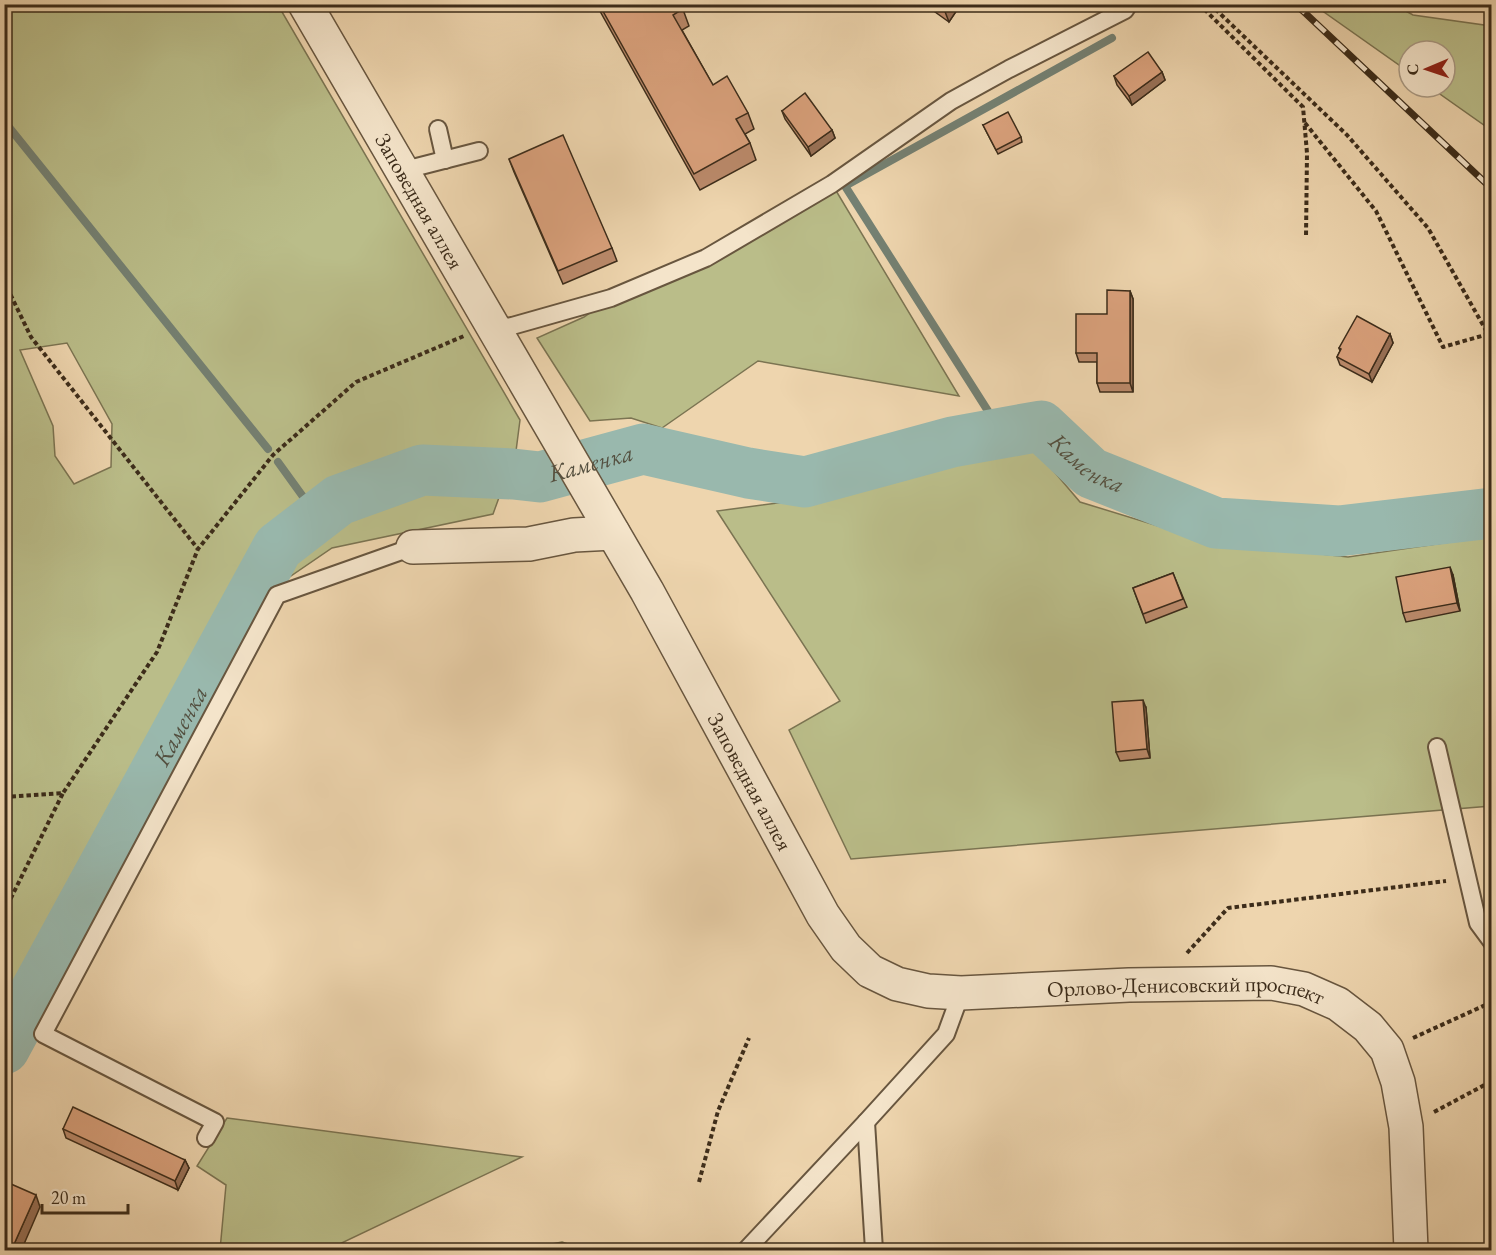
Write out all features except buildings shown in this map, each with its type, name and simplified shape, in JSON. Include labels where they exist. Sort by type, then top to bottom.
[{"type":"street","name":"Заповедная аллея","points":[[305,4],[647,591],[823,915],[846,948],[870,970],[897,984],[928,991],[961,993]]},
{"type":"street","points":[[413,547],[529,544],[574,535],[613,533]]},
{"type":"street","name":"Орлово-Денисовский проспект","points":[[961,993],[1271,982],[1304,989],[1338,1004],[1368,1027],[1387,1050]]},
{"type":"street","points":[[1387,1050],[1398,1082],[1406,1127],[1411,1251]]},
{"type":"lane","points":[[494,328],[512,326],[611,298],[706,258],[832,184],[951,101],[1008,69],[1125,10],[1129,4]]},
{"type":"lane","points":[[438,129],[445,160]]},
{"type":"lane","points":[[401,171],[479,151]]},
{"type":"lane","points":[[206,1138],[215,1122],[43,1034],[277,595],[413,547]]},
{"type":"lane","points":[[1437,747],[1478,923],[1491,942]]},
{"type":"lane","points":[[746,1251],[946,1034],[961,993]]},
{"type":"lane","points":[[866,1122],[874,1251]]},
{"type":"path","points":[[1199,4],[1303,107],[1307,153],[1306,237]]},
{"type":"path","points":[[1210,4],[1347,135],[1428,228],[1490,333],[1491,341]]},
{"type":"path","points":[[1305,123],[1376,211],[1443,347],[1490,333]]},
{"type":"path","points":[[4,281],[31,337],[198,549]]},
{"type":"path","points":[[4,912],[63,793],[157,652],[198,549],[273,455],[356,382],[480,330],[494,328]]},
{"type":"path","points":[[4,797],[63,793]]},
{"type":"path","points":[[1159,985],[1228,908],[1467,878]]},
{"type":"path","points":[[1387,1050],[1491,1002]]},
{"type":"path","points":[[699,1182],[718,1111],[749,1038]]},
{"type":"path","points":[[1406,1127],[1491,1081]]},
{"type":"green space","points":[[5,5],[278,5],[520,420],[516,451],[493,514],[332,548],[272,589],[5,1063]],"holes":[[[67,343],[112,424],[111,467],[74,484],[55,456],[53,426],[20,350]]]},
{"type":"green space","points":[[1314,5],[1395,5],[1413,15],[1491,26],[1491,130],[1447,99],[1457,99],[1457,39],[1397,39],[1397,64]]},
{"type":"green space","points":[[832,184],[959,396],[758,361],[662,428],[631,418],[590,421],[537,338],[584,317],[611,298]]},
{"type":"green space","points":[[1034,448],[1080,502],[1207,541],[1348,557],[1491,536],[1491,806],[851,859],[789,730],[840,701],[717,511],[801,500],[961,458]]},
{"type":"green space","points":[[227,1118],[522,1157],[327,1250],[220,1250],[226,1185],[197,1166]]},
{"type":"green space","points":[[562,1242],[584,1250],[521,1250]]},
{"type":"waterway","points":[[1002,433],[845,186],[1112,38]]},
{"type":"waterway","points":[[4,121],[268,449]]},
{"type":"waterway","name":"Каменка","points":[[4,1049],[278,547],[339,500],[422,470],[540,477],[643,449],[748,473],[805,482],[952,442],[1041,426],[1091,473],[1216,523],[1339,531],[1492,513]]},
{"type":"waterway","points":[[278,462],[317,516]]},
{"type":"railway","points":[[1294,4],[1492,189]]}]
